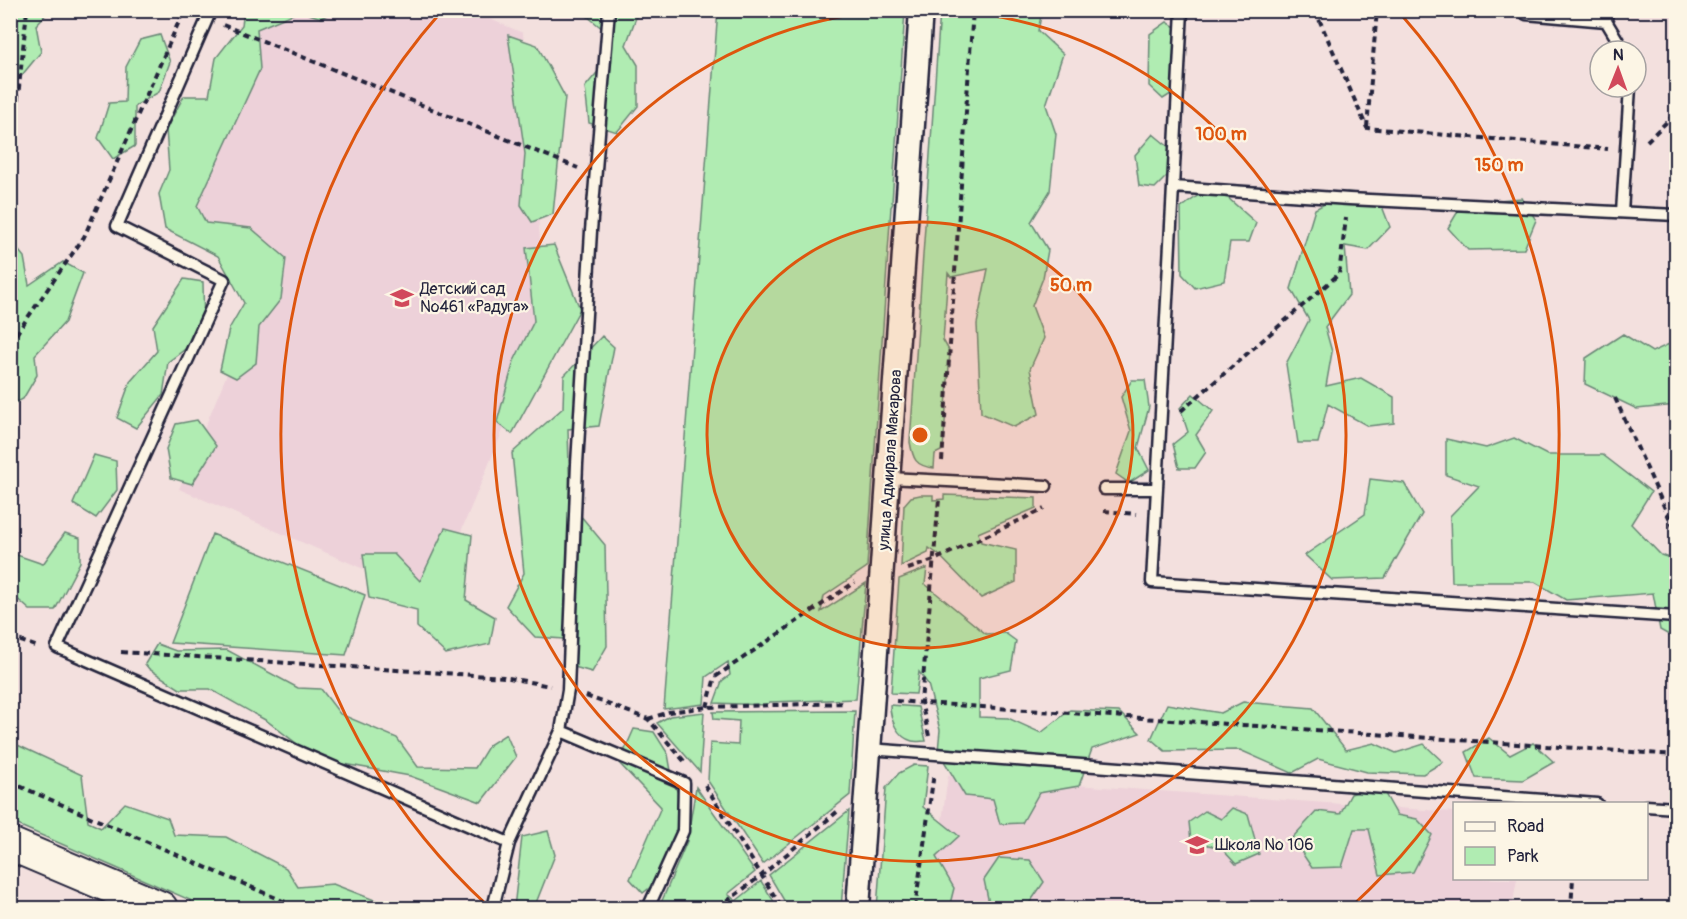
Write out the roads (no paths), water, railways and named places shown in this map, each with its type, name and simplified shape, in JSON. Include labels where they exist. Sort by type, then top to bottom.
[{"type":"street","name":"улица Адмирала Макарова","points":[[858,909],[921,10]]},
{"type":"street","points":[[10,844],[161,909]]},
{"type":"lane","points":[[493,909],[509,843],[561,731],[568,690],[578,453],[609,10]]},
{"type":"lane","points":[[1182,10],[1152,582],[1677,617]]},
{"type":"lane","points":[[1527,10],[1526,14],[1606,16],[1618,39]]},
{"type":"lane","points":[[210,15],[117,226],[224,280],[57,647],[509,843]]},
{"type":"lane","points":[[1622,212],[1629,99]]},
{"type":"lane","points":[[1173,187],[1349,200],[1677,215]]},
{"type":"lane","points":[[889,478],[1046,486]]},
{"type":"lane","points":[[1104,489],[1157,489]]},
{"type":"lane","points":[[561,731],[684,783],[682,831],[648,909]]},
{"type":"lane","points":[[869,749],[1571,802]]},
{"type":"lane","points":[[1648,806],[1677,808]]},
{"type":"place","name":"Детский сад №461 «Радуга»","points":[[402,298]]},
{"type":"place","name":"Школа № 106","points":[[1197,845]]}]
